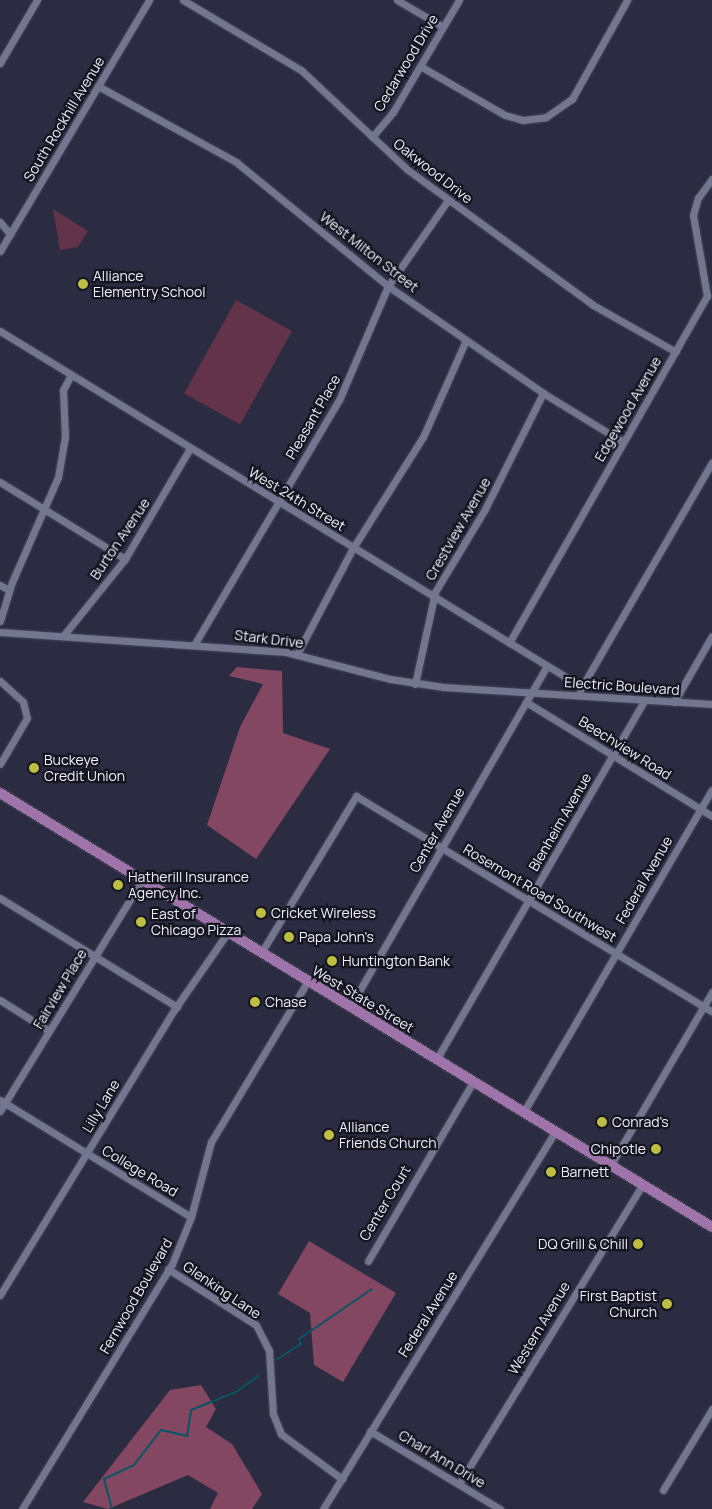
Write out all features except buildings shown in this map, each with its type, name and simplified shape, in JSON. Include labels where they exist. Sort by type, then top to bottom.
[{"type":"highway","name":"West State Street","points":[[0,793],[712,1227]]},
{"type":"street","points":[[0,63],[37,0]]},
{"type":"street","name":"South Rockhill Avenue","points":[[0,251],[150,0]]},
{"type":"street","name":"Oakwood Drive","points":[[183,0],[301,70],[372,137],[448,200],[604,313],[676,352]]},
{"type":"street","points":[[397,0],[443,27]]},
{"type":"street","name":"Cedarwood Drive","points":[[372,137],[420,66],[458,0]]},
{"type":"street","points":[[420,66],[505,115],[523,120],[546,117],[572,98],[627,0]]},
{"type":"street","name":"West Milton Street","points":[[98,86],[236,162],[388,286],[543,393],[623,442]]},
{"type":"street","name":"Edgewood Avenue","points":[[509,643],[676,352],[708,290],[693,224],[698,198],[712,179]]},
{"type":"street","name":"Pleasant Place","points":[[194,645],[352,376],[388,286],[448,200]]},
{"type":"street","points":[[0,222],[10,234]]},
{"type":"street","name":"West 24th Street","points":[[0,331],[582,687]]},
{"type":"street","points":[[298,654],[353,548],[423,438],[466,340]]},
{"type":"street","points":[[0,621],[9,590],[46,510],[62,458],[63,390],[71,375]]},
{"type":"street","name":"Crestview Avenue","points":[[415,684],[433,597],[485,509],[543,393]]},
{"type":"street","name":"Burton Avenue","points":[[63,636],[125,559],[190,448]]},
{"type":"street","points":[[579,695],[712,462]]},
{"type":"street","points":[[0,482],[125,559]]},
{"type":"street","points":[[0,585],[9,590]]},
{"type":"street","name":"Stark Drive","points":[[0,632],[298,654],[415,684],[531,693]]},
{"type":"street","points":[[674,702],[712,636]]},
{"type":"street","name":"Center Avenue","points":[[350,1008],[440,848],[547,666]]},
{"type":"street","points":[[0,681],[20,698],[27,714],[23,730],[0,764]]},
{"type":"street","name":"Electric Boulevard","points":[[531,693],[712,704]]},
{"type":"street","name":"Blenheim Avenue","points":[[436,1060],[645,700]]},
{"type":"street","name":"Beechview Road","points":[[526,702],[712,816]]},
{"type":"street","name":"Federal Avenue","points":[[523,1113],[712,790]]},
{"type":"street","name":"Rosemont Road Southwest","points":[[261,953],[354,797],[712,1012]]},
{"type":"street","name":"Fairview Place","points":[[0,1111],[2,1101],[49,1031],[142,880]]},
{"type":"street","points":[[0,898],[178,1006]]},
{"type":"street","name":"Lilly Lane","points":[[0,1295],[178,1006],[228,932]]},
{"type":"street","name":"Fernwood Boulevard","points":[[22,1509],[168,1269],[191,1217],[202,1164],[217,1130],[308,982]]},
{"type":"street","points":[[610,1166],[712,992]]},
{"type":"street","points":[[0,1000],[49,1031]]},
{"type":"street","name":"Center Court","points":[[368,1261],[473,1082]]},
{"type":"street","name":"College Road","points":[[2,1101],[191,1217]]},
{"type":"street","name":"Federal Avenue","points":[[323,1509],[555,1132]]},
{"type":"street","name":"Western Avenue","points":[[459,1484],[642,1185]]},
{"type":"street","name":"Glenking Lane","points":[[168,1269],[256,1326],[268,1351],[273,1414],[281,1434],[342,1479]]},
{"type":"street","points":[[663,1490],[712,1409]]},
{"type":"street","name":"Charl Ann Drive","points":[[370,1431],[500,1509]]},
{"type":"shaded area","points":[[53,209],[88,231],[78,247],[60,250]]},
{"type":"shaded area","points":[[236,300],[292,331],[240,425],[184,394]]},
{"type":"shaded area","points":[[237,667],[282,671],[283,733],[330,749],[256,859],[207,825],[240,727],[263,684],[229,676]]},
{"type":"shaded area","points":[[309,1241],[396,1293],[343,1382],[314,1365],[310,1313],[278,1294]]},
{"type":"shaded area","points":[[201,1385],[216,1409],[206,1427],[232,1444],[262,1494],[252,1509],[210,1509],[218,1493],[188,1475],[108,1509],[83,1502],[170,1390]]},
{"type":"waterway","points":[[276,1360],[301,1344],[299,1339],[372,1289]]},
{"type":"waterway","points":[[112,1509],[104,1479],[134,1465],[161,1430],[187,1436],[191,1410],[236,1392],[258,1376]]},
{"type":"place","name":"Alliance Elementry School","points":[[83,284]]},
{"type":"place","name":"Buckeye Credit Union","points":[[34,768]]},
{"type":"place","name":"Hatherill Insurance Agency Inc.","points":[[118,885]]},
{"type":"place","name":"Cricket Wireless","points":[[261,913]]},
{"type":"place","name":"East of Chicago Pizza","points":[[141,922]]},
{"type":"place","name":"Papa John's","points":[[289,937]]},
{"type":"place","name":"Huntington Bank","points":[[332,961]]},
{"type":"place","name":"Chase","points":[[255,1002]]},
{"type":"place","name":"Conrad's","points":[[602,1122]]},
{"type":"place","name":"Alliance Friends Church","points":[[329,1135]]},
{"type":"place","name":"Chipotle","points":[[656,1149]]},
{"type":"place","name":"Barnett","points":[[551,1172]]},
{"type":"place","name":"DQ Grill & Chill","points":[[638,1244]]},
{"type":"place","name":"First Baptist Church","points":[[667,1304]]}]
